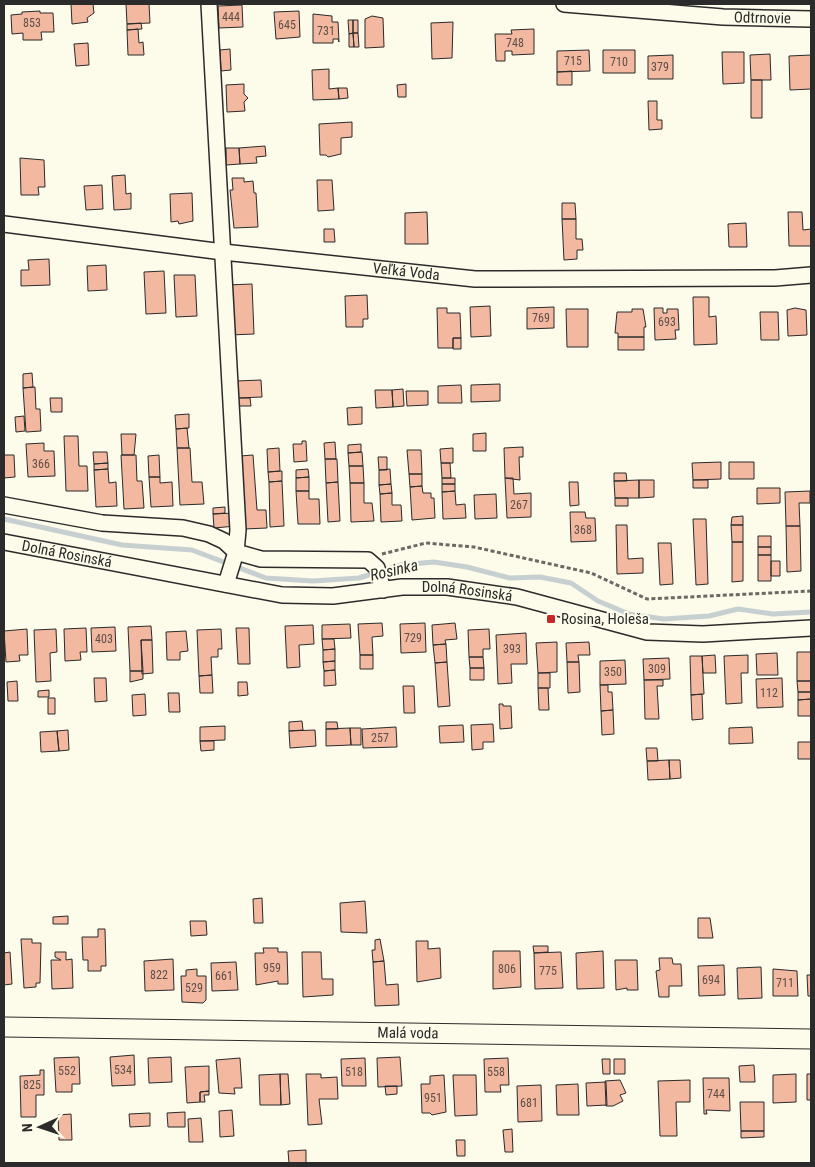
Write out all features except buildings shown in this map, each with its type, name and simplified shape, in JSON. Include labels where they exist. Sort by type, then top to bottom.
[{"type":"street","points":[[209,4],[238,530],[233,561],[226,584]]},
{"type":"street","name":"Odtrnovie","points":[[564,4],[680,9],[811,19]]},
{"type":"street","name":"Veľká Voda","points":[[4,224],[222,252],[475,279],[765,278],[811,275]]},
{"type":"street","points":[[4,505],[102,523],[183,528],[224,541],[233,561]]},
{"type":"street","name":"Dolná Rosinská","points":[[4,542],[282,595],[348,595],[378,574],[424,586],[492,592],[630,628],[665,634],[703,634],[811,628]]},
{"type":"street","points":[[233,561],[261,559],[362,559],[378,574]]},
{"type":"street","name":"Malá voda","points":[[4,1027],[811,1039]]},
{"type":"path","points":[[378,574],[380,554],[426,543],[474,548],[591,573],[647,599],[811,591]]},
{"type":"waterway","name":"Rosinka","points":[[4,519],[122,545],[192,550],[266,578],[313,581],[359,578],[401,565],[434,562],[467,567],[510,578],[540,577],[571,583],[598,601],[629,614],[664,619],[709,616],[738,609],[773,614],[811,612]]},
{"type":"place","name":"Rosina, Holeša","points":[[551,619]]}]
